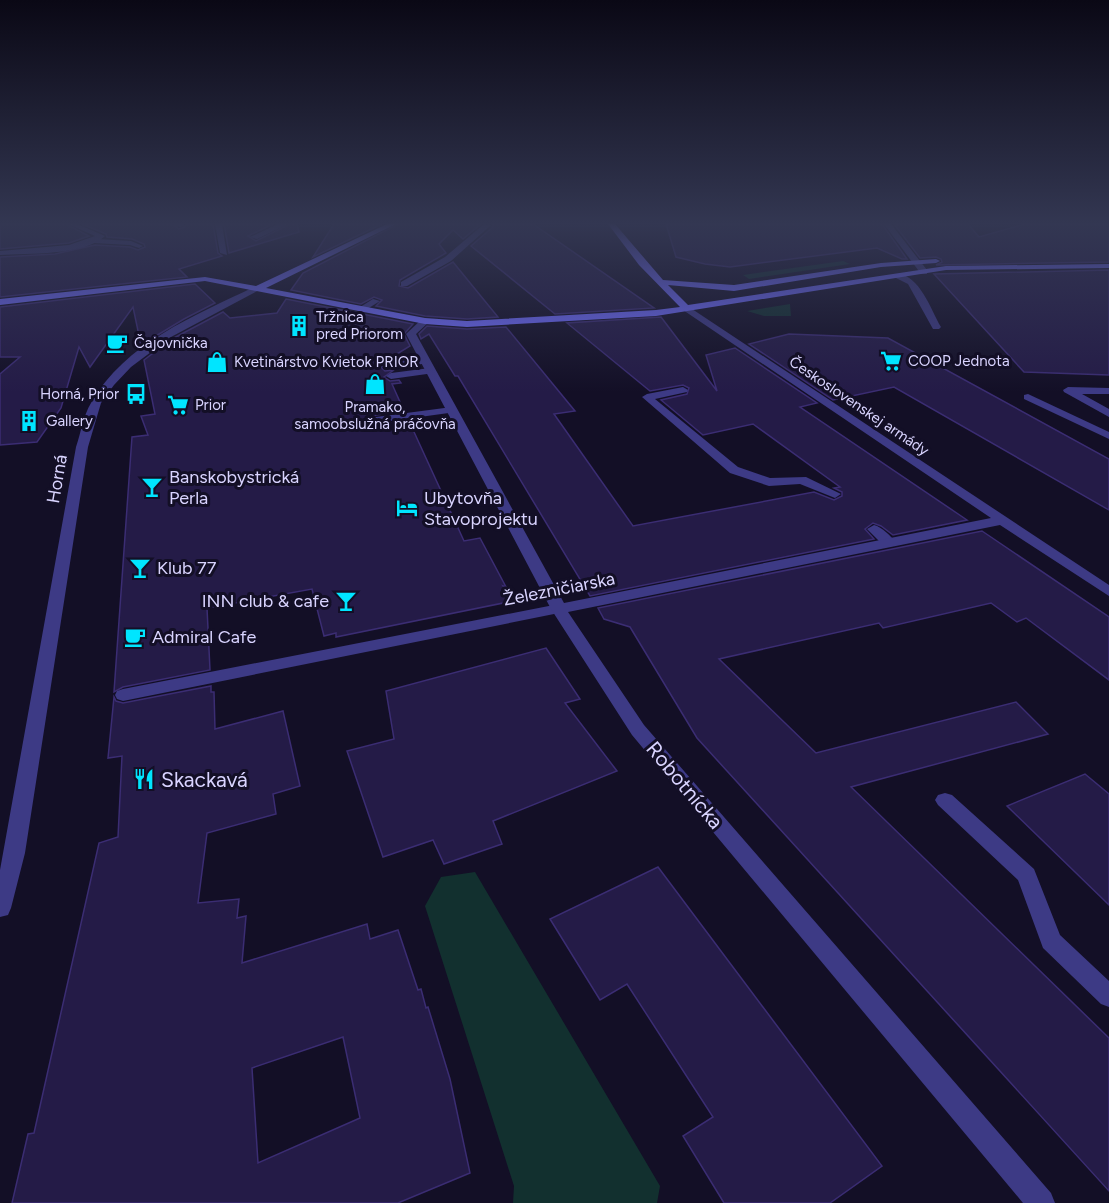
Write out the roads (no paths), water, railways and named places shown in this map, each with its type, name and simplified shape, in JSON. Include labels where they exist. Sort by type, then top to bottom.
[{"type":"street","points":[[0,302],[184,280]]},
{"type":"street","points":[[208,280],[425,321],[467,324],[643,315],[871,280]]},
{"type":"street","name":"Horná","points":[[0,908],[15,853],[82,447],[95,404],[117,375],[140,355],[205,314],[275,280]]},
{"type":"street","points":[[404,284],[411,280]]},
{"type":"street","points":[[662,282],[700,287],[734,288],[786,280]]},
{"type":"street","points":[[907,280],[911,282],[936,327]]},
{"type":"street","name":"Československej armády","points":[[662,282],[686,308],[1109,592]]},
{"type":"street","points":[[686,308],[734,288]]},
{"type":"street","points":[[361,309],[376,301]]},
{"type":"street","name":"Robotnícka","points":[[425,321],[411,334],[559,609],[638,730],[1041,1203]]},
{"type":"street","points":[[388,371],[428,366]]},
{"type":"street","points":[[683,390],[646,397],[734,470],[769,482],[802,480],[835,494]]},
{"type":"street","points":[[1109,391],[1068,390],[1109,414]]},
{"type":"street","points":[[1028,397],[1106,432]]},
{"type":"street","points":[[376,420],[452,410]]},
{"type":"street","name":"Železničiarska","points":[[123,695],[1003,520]]},
{"type":"street","points":[[874,529],[889,543]]},
{"type":"street","points":[[945,800],[1027,875],[1051,940],[1109,996]]},
{"type":"place","name":"Tržnica pred Priorom","points":[[299,326]]},
{"type":"place","name":"Čajovnička","points":[[117,343]]},
{"type":"place","name":"COOP Jednota","points":[[891,361]]},
{"type":"place","name":"Kvetinárstvo Kvietok PRIOR","points":[[217,362]]},
{"type":"place","name":"Pramako, samoobslužná práčovňa","points":[[375,384]]},
{"type":"place","name":"Horná, Prior","points":[[136,394]]},
{"type":"place","name":"Prior","points":[[178,405]]},
{"type":"place","name":"Gallery","points":[[29,421]]},
{"type":"place","name":"Banskobystrická Perla","points":[[152,487]]},
{"type":"place","name":"Ubytovňa Stavoprojektu","points":[[407,508]]},
{"type":"place","name":"Klub 77","points":[[140,568]]},
{"type":"place","name":"INN club & cafe","points":[[346,601]]},
{"type":"place","name":"Admiral Cafe","points":[[135,637]]},
{"type":"place","name":"Skackavá","points":[[144,779]]}]
